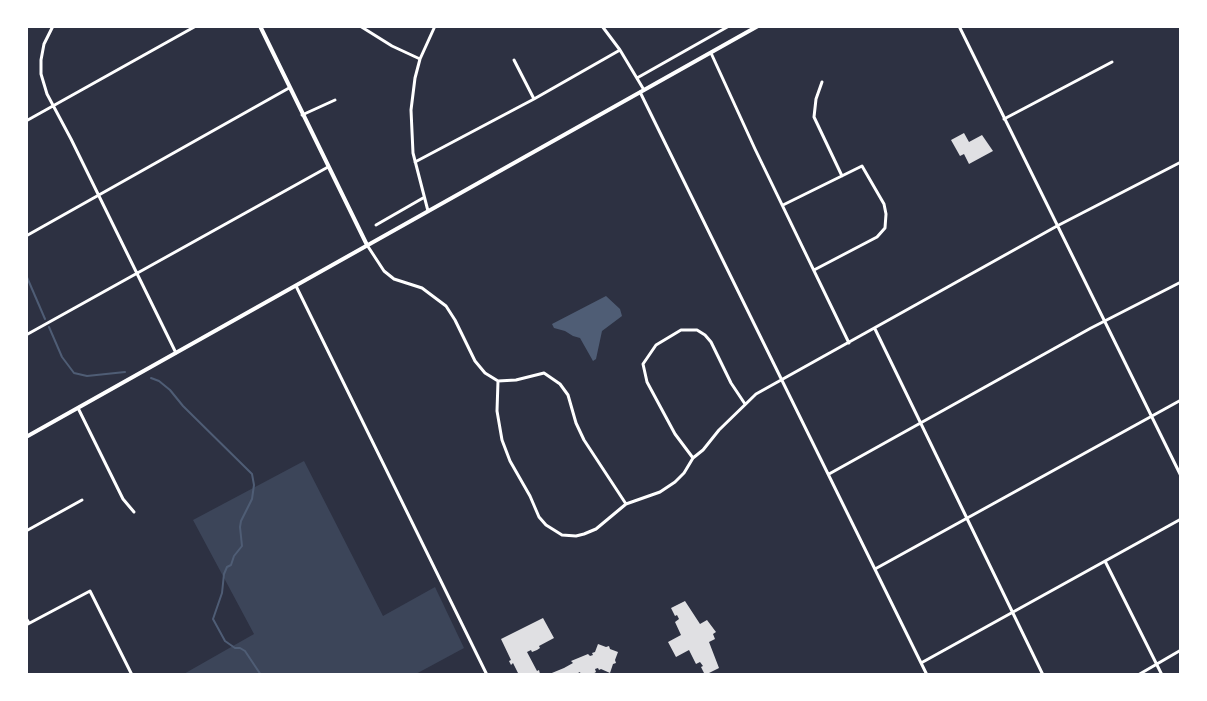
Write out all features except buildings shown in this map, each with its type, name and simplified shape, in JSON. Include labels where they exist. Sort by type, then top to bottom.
[{"type":"street","points":[[53,26],[44,44],[41,67],[44,86],[176,353]]},
{"type":"street","points":[[26,121],[196,26]]},
{"type":"street","points":[[260,26],[302,115],[367,244],[384,271],[394,279],[422,288],[440,300],[452,314],[478,366],[485,373],[498,381],[516,380],[544,373],[560,384],[568,395],[576,423],[584,440],[626,504]]},
{"type":"street","points":[[360,26],[384,42],[420,59]]},
{"type":"street","points":[[428,211],[415,162],[411,138],[411,110],[415,78],[420,59],[435,26]]},
{"type":"street","points":[[602,26],[620,50],[637,78],[760,338],[783,380],[927,675]]},
{"type":"street","points":[[637,78],[729,26]]},
{"type":"street","points":[[26,437],[758,26]]},
{"type":"street","points":[[959,26],[1181,476]]},
{"type":"street","points":[[415,162],[534,99],[620,50]]},
{"type":"street","points":[[711,53],[755,149],[849,343]]},
{"type":"street","points":[[514,60],[534,99]]},
{"type":"street","points":[[1004,119],[1112,62]]},
{"type":"street","points":[[822,82],[816,98],[814,117],[842,176]]},
{"type":"street","points":[[26,236],[289,88]]},
{"type":"street","points":[[302,115],[335,100]]},
{"type":"street","points":[[498,381],[498,422],[502,440],[510,461],[543,522],[562,535],[574,536],[584,534],[593,531],[626,504],[668,488],[681,477],[693,458],[756,394],[1057,226],[1181,162]]},
{"type":"street","points":[[26,335],[328,166]]},
{"type":"street","points":[[782,205],[862,166],[885,208],[885,228],[877,237],[871,242],[814,270]]},
{"type":"street","points":[[376,225],[424,198]]},
{"type":"street","points":[[829,474],[1181,282]]},
{"type":"street","points":[[296,286],[487,675]]},
{"type":"street","points":[[693,458],[675,434],[647,382],[643,364],[658,344],[687,329],[697,330],[705,335],[711,342],[731,383],[745,404]]},
{"type":"street","points":[[875,329],[1043,675]]},
{"type":"street","points":[[875,568],[1181,400]]},
{"type":"street","points":[[78,408],[123,499],[134,512]]},
{"type":"street","points":[[26,532],[82,500]]},
{"type":"street","points":[[921,663],[1181,519]]},
{"type":"street","points":[[1105,561],[1162,675]]},
{"type":"street","points":[[26,618],[28,624],[90,591],[132,675]]},
{"type":"street","points":[[1138,675],[1181,650]]},
{"type":"shaded area","points":[[606,296],[620,309],[622,316],[602,331],[596,359],[593,361],[580,338],[554,328],[552,324]]},
{"type":"shaded area","points":[[304,461],[383,616],[435,587],[464,648],[414,675],[182,675],[254,634],[193,520]]},
{"type":"waterway","points":[[26,275],[45,319]]},
{"type":"waterway","points":[[49,327],[62,357],[74,373],[87,376],[125,372]]},
{"type":"waterway","points":[[151,378],[159,381],[170,390],[183,406],[252,474],[254,485],[252,499],[240,527],[242,546],[224,574],[222,593],[213,619],[225,641],[235,648],[245,651],[261,675]]}]
